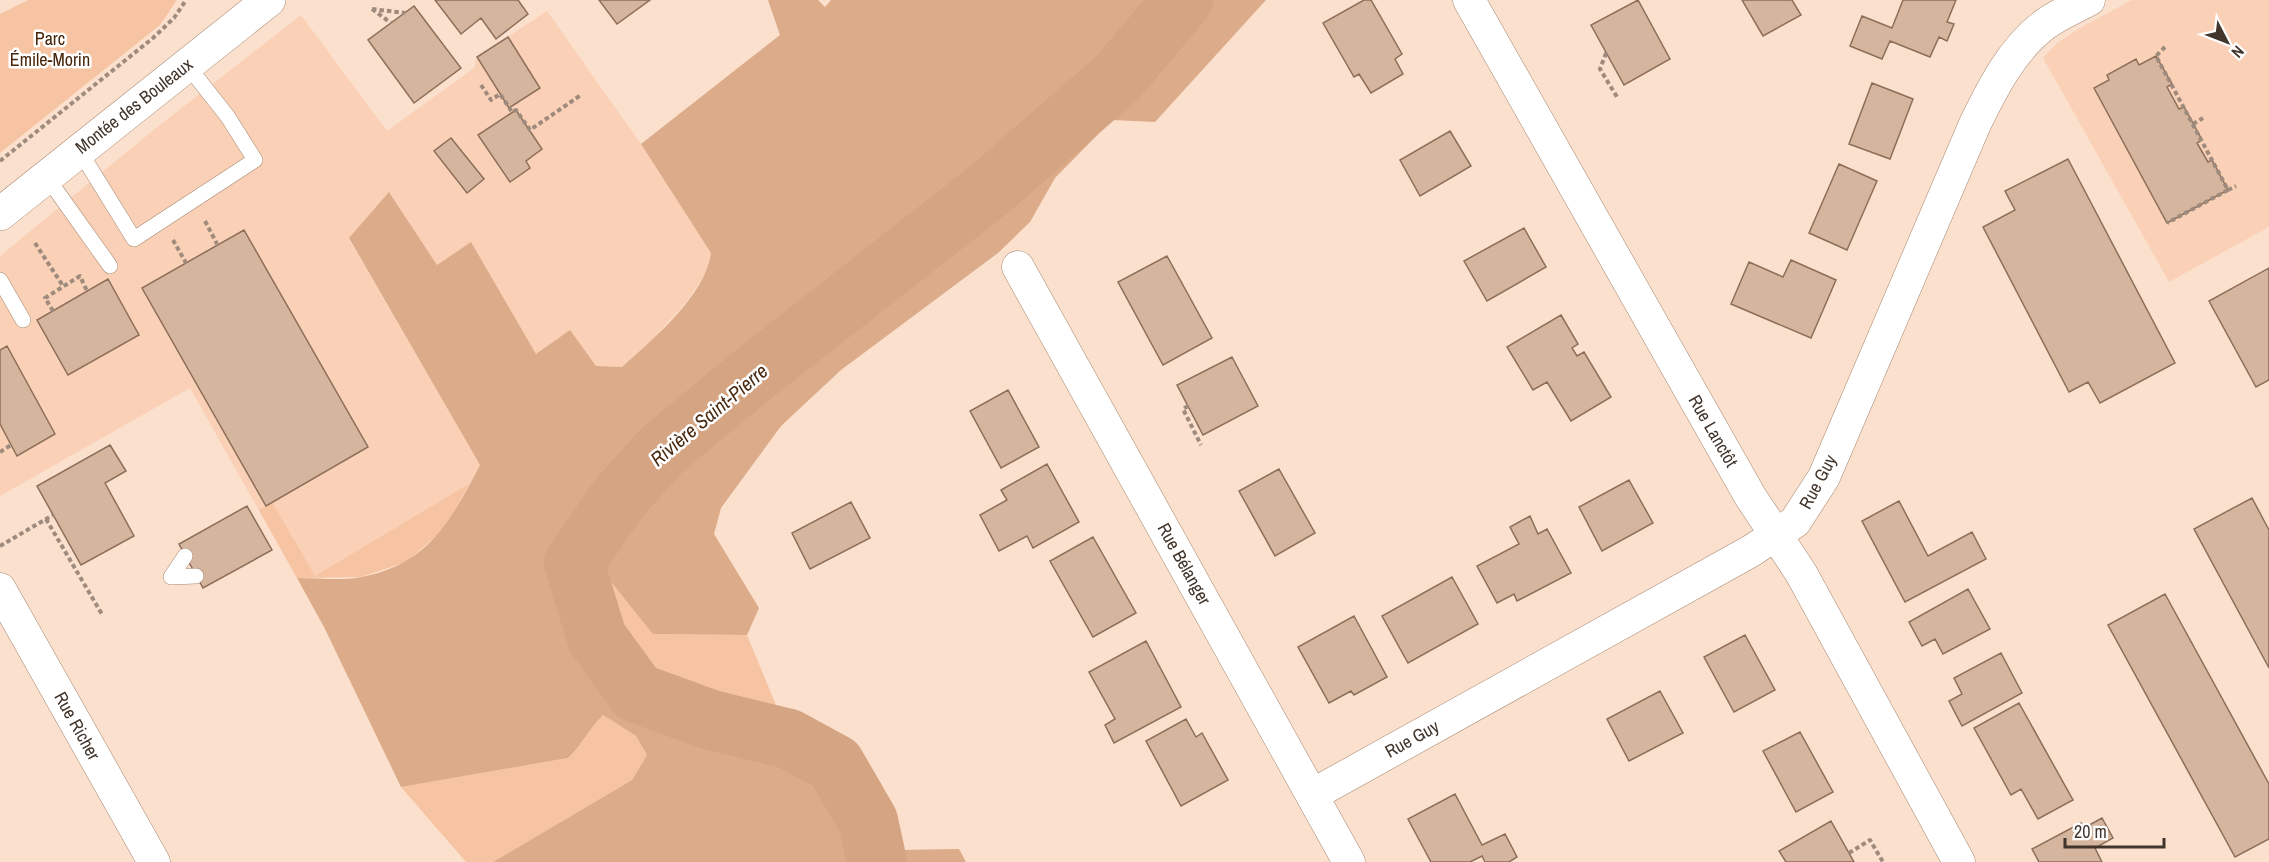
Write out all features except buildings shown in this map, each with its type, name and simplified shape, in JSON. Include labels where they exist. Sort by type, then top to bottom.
[{"type":"street","name":"Montée des Bouleaux","points":[[0,214],[269,0]]},
{"type":"street","name":"Rue Lanctôt","points":[[1469,0],[1750,496],[1802,573],[1959,862]]},
{"type":"street","name":"Rue Guy","points":[[1312,795],[1776,536],[1795,522],[1824,477],[1990,94],[2033,35],[2046,24],[2089,0]]},
{"type":"street","name":"Rue Bélanger","points":[[1018,267],[1349,862]]},
{"type":"street","name":"Rue Richer","points":[[0,589],[154,862]]},
{"type":"lane","points":[[79,150],[134,239],[255,160],[228,117],[187,65]]},
{"type":"lane","points":[[46,176],[110,266]]},
{"type":"lane","points":[[0,280],[23,320]]},
{"type":"lane","points":[[185,556],[171,577],[196,576]]},
{"type":"path","points":[[0,161],[153,38],[174,18],[186,0]]},
{"type":"path","points":[[391,23],[372,9],[405,13]]},
{"type":"path","points":[[2165,47],[2157,56],[2228,190]]},
{"type":"path","points":[[1606,53],[1600,69],[1617,97]]},
{"type":"path","points":[[481,85],[491,100],[500,94],[512,112],[516,110],[530,130],[581,95]]},
{"type":"path","points":[[2193,124],[2203,118]]},
{"type":"path","points":[[2167,223],[2236,186]]},
{"type":"path","points":[[35,243],[63,286]]},
{"type":"path","points":[[53,311],[45,298],[80,276],[87,291]]},
{"type":"path","points":[[1188,406],[1183,409],[1201,446]]},
{"type":"path","points":[[0,452],[11,445]]},
{"type":"path","points":[[0,546],[53,515]]},
{"type":"path","points":[[46,519],[102,615]]},
{"type":"path","points":[[1849,853],[1870,840],[1883,862]]},
{"type":"shaded area","points":[[768,0],[818,0],[825,7],[831,0],[1266,0],[1155,122],[1112,120],[1055,178],[1030,222],[998,253],[841,370],[781,426],[721,508],[714,534],[759,608],[747,635],[653,634],[599,567],[573,544],[564,574],[578,629],[606,686],[620,706],[709,735],[775,761],[814,782],[838,807],[849,862],[493,862],[632,780],[647,755],[636,736],[603,715],[568,758],[401,787],[324,627],[297,578],[362,577],[385,571],[405,562],[435,537],[448,521],[480,465],[349,238],[389,192],[437,265],[471,242],[536,354],[570,330],[596,366],[622,367],[676,316],[689,300],[707,269],[711,253],[641,144],[780,35]]},
{"type":"shaded area","points":[[2132,0],[2269,0],[2269,227],[2169,282],[2043,58],[2056,44],[2078,29]]},
{"type":"shaded area","points":[[547,11],[641,144],[711,253],[709,268],[689,299],[650,342],[622,367],[596,366],[536,354],[471,243],[437,265],[390,193],[349,239],[480,465],[445,528],[406,562],[297,578],[190,388],[0,496],[0,256],[156,128],[301,15],[387,131],[474,68],[477,57]]},
{"type":"shaded area","points":[[959,849],[966,862],[900,862],[897,850]]},
{"type":"green space","name":"Parc Émile-Morin","points":[[28,0],[177,0],[160,25],[0,153],[0,14]]},
{"type":"green space","points":[[469,484],[445,528],[406,562],[361,577],[297,578],[259,510],[272,502],[315,576]]},
{"type":"green space","points":[[599,567],[654,634],[747,635],[780,715],[699,700],[656,680],[638,667],[623,652],[611,634],[603,614],[598,592]]},
{"type":"green space","points":[[603,715],[636,736],[647,755],[632,780],[493,862],[466,862],[401,787],[568,758]]},
{"type":"waterway","name":"Rivière Saint-Pierre","points":[[877,862],[868,821],[835,764],[789,739],[711,720],[637,693],[597,638],[574,563],[619,498],[662,450],[755,373],[991,188],[1118,77],[1183,0]]}]
